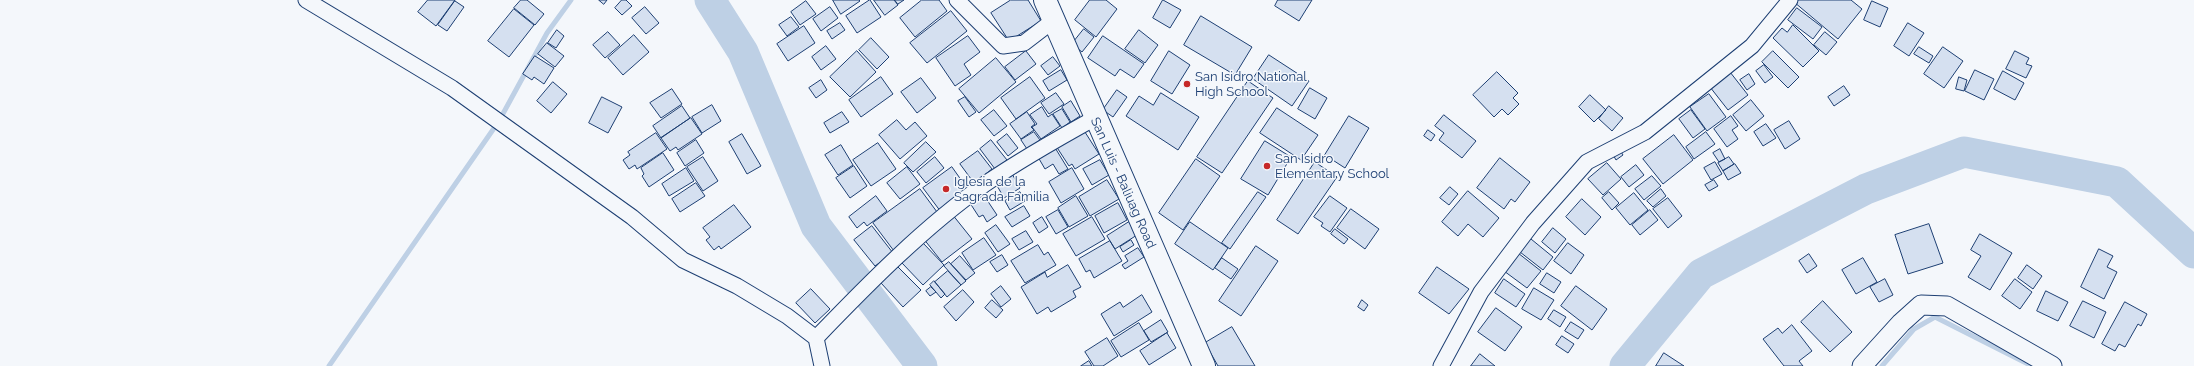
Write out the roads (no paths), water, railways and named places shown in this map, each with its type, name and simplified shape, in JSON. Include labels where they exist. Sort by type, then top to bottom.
[{"type":"main road","name":"San Luis - Baliuag Road","points":[[1045,0],[1204,366]]},
{"type":"street","points":[[306,0],[452,88],[632,217],[683,260],[743,290],[787,316],[816,338],[822,366]]},
{"type":"street","points":[[957,0],[1003,46],[1024,43],[1054,20]]},
{"type":"street","points":[[1441,366],[1481,292],[1533,223],[1587,162],[1645,132],[1752,46],[1790,0]]},
{"type":"street","points":[[816,338],[857,295],[935,224],[985,185],[1058,138],[1095,118]]},
{"type":"street","points":[[1862,366],[1901,323],[1921,305],[1947,306],[2052,366]]},
{"type":"waterway","points":[[329,366],[499,121],[547,33],[571,0]]},
{"type":"waterway","points":[[710,0],[743,52],[816,226],[922,366]]},
{"type":"waterway","points":[[1625,366],[1701,274],[1866,189],[1964,152],[2117,182],[2194,253]]},
{"type":"waterway","points":[[1882,366],[1914,329],[1935,317],[2032,366]]},
{"type":"place","name":"San Isidro National High School","points":[[1187,84]]},
{"type":"place","name":"San Isidro Elementary School","points":[[1267,166]]},
{"type":"place","name":"Iglesia de la Sagrada Familia","points":[[946,189]]}]
